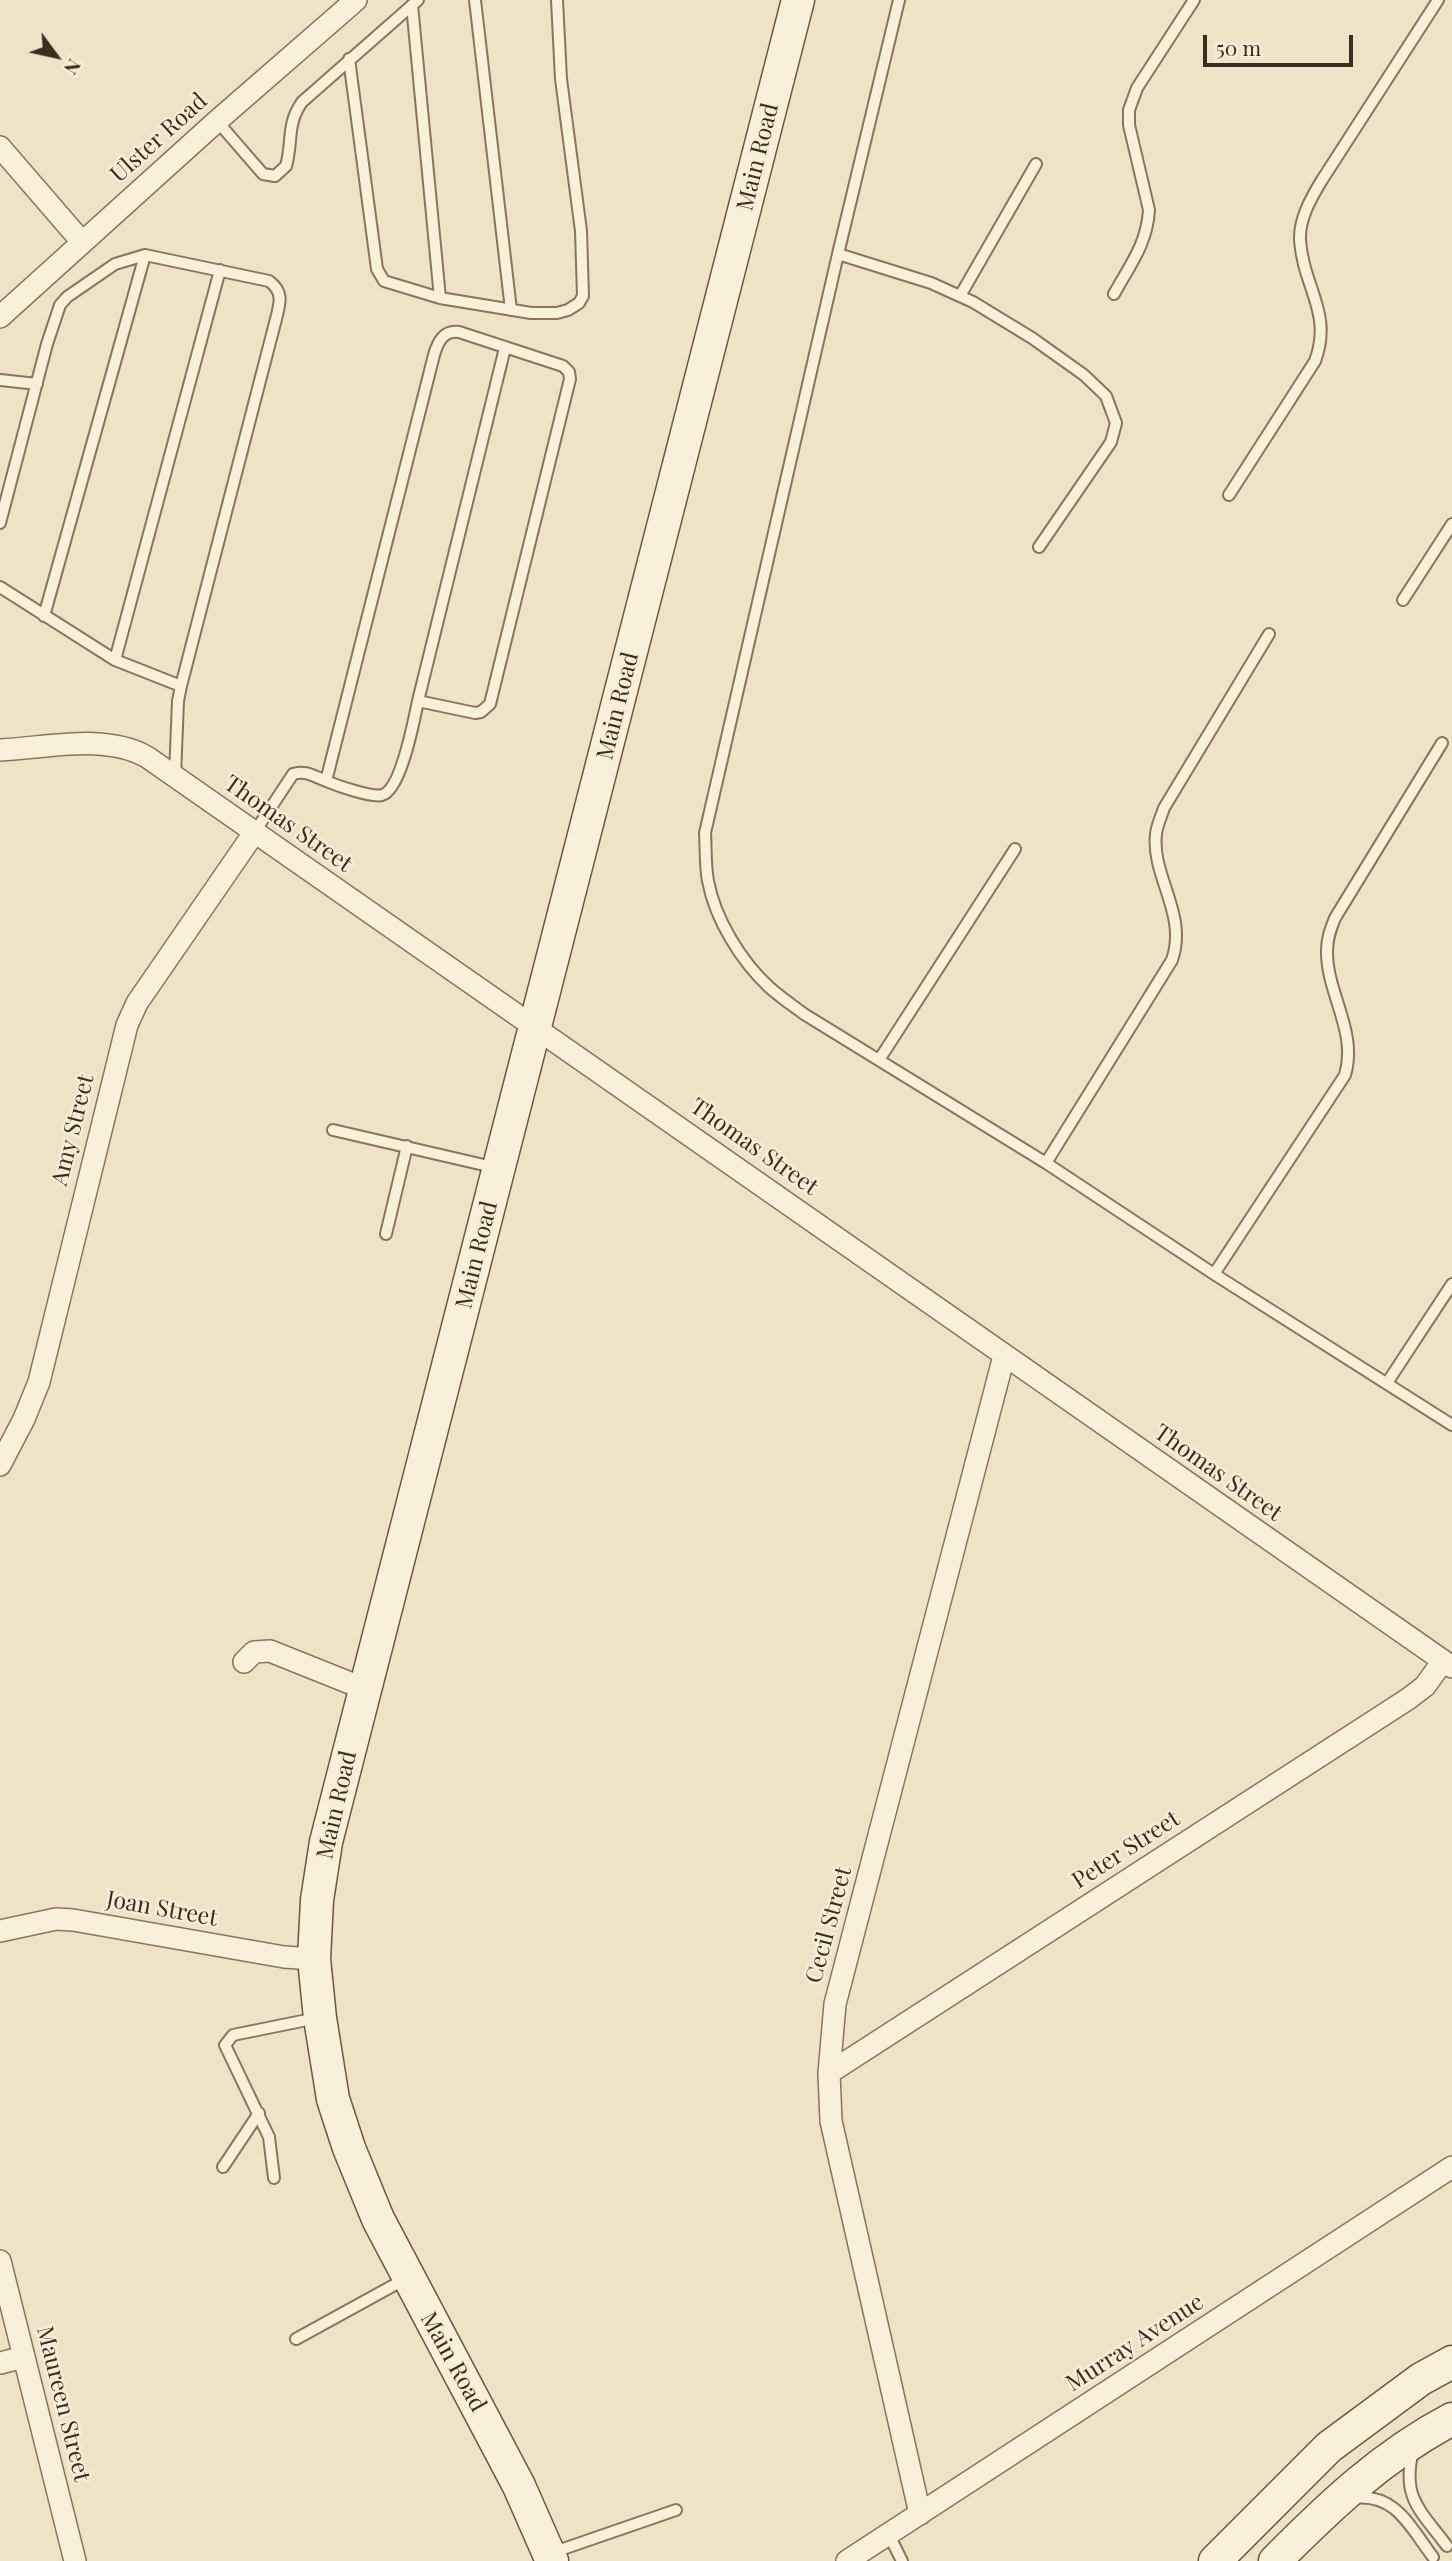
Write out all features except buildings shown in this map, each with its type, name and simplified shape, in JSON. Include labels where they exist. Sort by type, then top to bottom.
[{"type":"main road","name":"Main Road","points":[[560,2557],[407,2278],[378,2219],[349,2148],[332,2099],[320,2018],[314,1959],[317,1900],[326,1842],[798,0]]},
{"type":"main road","points":[[1215,2561],[1329,2447],[1422,2378],[1452,2362]]},
{"type":"main road","points":[[1275,2561],[1334,2502],[1373,2469],[1417,2438],[1452,2419]]},
{"type":"street","name":"Ulster Road","points":[[0,317],[356,0]]},
{"type":"street","points":[[0,147],[82,242]]},
{"type":"street","name":"Thomas Street","points":[[0,750],[96,743],[127,746],[147,757],[1004,1356],[1447,1661]]},
{"type":"street","name":"Amy Street","points":[[0,1465],[13,1443],[38,1382],[127,1025],[137,1003],[254,833]]},
{"type":"street","name":"Cecil Street","points":[[920,2514],[831,2121],[829,2073],[835,2004],[1004,1356]]},
{"type":"street","points":[[244,1662],[254,1652],[270,1651],[366,1689]]},
{"type":"street","name":"Peter Street","points":[[829,2073],[1408,1699],[1425,1686],[1447,1661]]},
{"type":"street","name":"Joan Street","points":[[0,1931],[56,1919],[73,1920],[284,1957],[314,1959]]},
{"type":"street","name":"Murray Avenue","points":[[847,2561],[1452,2168]]},
{"type":"street","name":"Maureen Street","points":[[0,2261],[75,2561]]},
{"type":"street","points":[[0,2363],[24,2357]]},
{"type":"lane","points":[[475,0],[511,310]]},
{"type":"lane","points":[[349,59],[377,269],[382,278],[388,283],[440,298],[511,310],[557,313],[568,310],[579,303],[584,290],[581,231],[561,79],[557,0]]},
{"type":"lane","points":[[900,0],[838,254],[705,833],[706,865],[713,900],[724,927],[747,961],[769,987],[804,1014],[1045,1163],[1452,1425]]},
{"type":"lane","points":[[1114,294],[1146,236],[1148,224],[1149,210],[1129,125],[1132,98],[1194,0]]},
{"type":"lane","points":[[1229,495],[1315,361],[1321,345],[1321,321],[1300,239],[1305,211],[1322,180],[1438,0]]},
{"type":"lane","points":[[217,121],[263,174],[275,176],[286,166],[290,126],[295,112],[316,88],[415,2]]},
{"type":"lane","points":[[415,2],[440,298]]},
{"type":"lane","points":[[960,296],[1036,164]]},
{"type":"lane","points":[[838,254],[931,283],[960,296],[1032,338],[1084,375],[1106,396],[1113,408],[1116,423],[1111,442],[1039,547]]},
{"type":"lane","points":[[44,615],[145,255]]},
{"type":"lane","points":[[0,523],[54,321],[67,297],[115,264],[145,255],[269,281],[281,293],[181,686],[175,777]]},
{"type":"lane","points":[[115,660],[220,270]]},
{"type":"lane","points":[[326,781],[436,346],[441,337],[452,331],[554,361],[566,368],[570,375],[490,704],[478,713],[418,701]]},
{"type":"lane","points":[[254,833],[293,774],[306,772],[326,781],[378,796],[387,793],[395,784],[505,348]]},
{"type":"lane","points":[[0,380],[37,384]]},
{"type":"lane","points":[[1403,600],[1452,524]]},
{"type":"lane","points":[[0,587],[115,660],[181,686]]},
{"type":"lane","points":[[1045,1163],[1172,960],[1177,946],[1176,925],[1156,849],[1157,826],[1164,808],[1269,634]]},
{"type":"lane","points":[[1214,1274],[1345,1074],[1350,1045],[1327,958],[1328,936],[1335,918],[1442,743]]},
{"type":"lane","points":[[879,1060],[1015,849]]},
{"type":"lane","points":[[333,1130],[499,1168]]},
{"type":"lane","points":[[386,1234],[407,1146]]},
{"type":"lane","points":[[1387,1383],[1452,1284]]},
{"type":"lane","points":[[274,2178],[269,2137],[225,2045],[233,2035],[320,2018]]},
{"type":"lane","points":[[223,2167],[259,2113]]},
{"type":"lane","points":[[296,2339],[407,2278]]},
{"type":"lane","points":[[1334,2502],[1373,2498],[1386,2502],[1396,2508],[1430,2559],[1450,2544],[1419,2508],[1409,2487],[1408,2470],[1417,2438]]},
{"type":"lane","points":[[560,2557],[676,2510]]},
{"type":"lane","points":[[889,2535],[902,2561]]}]
